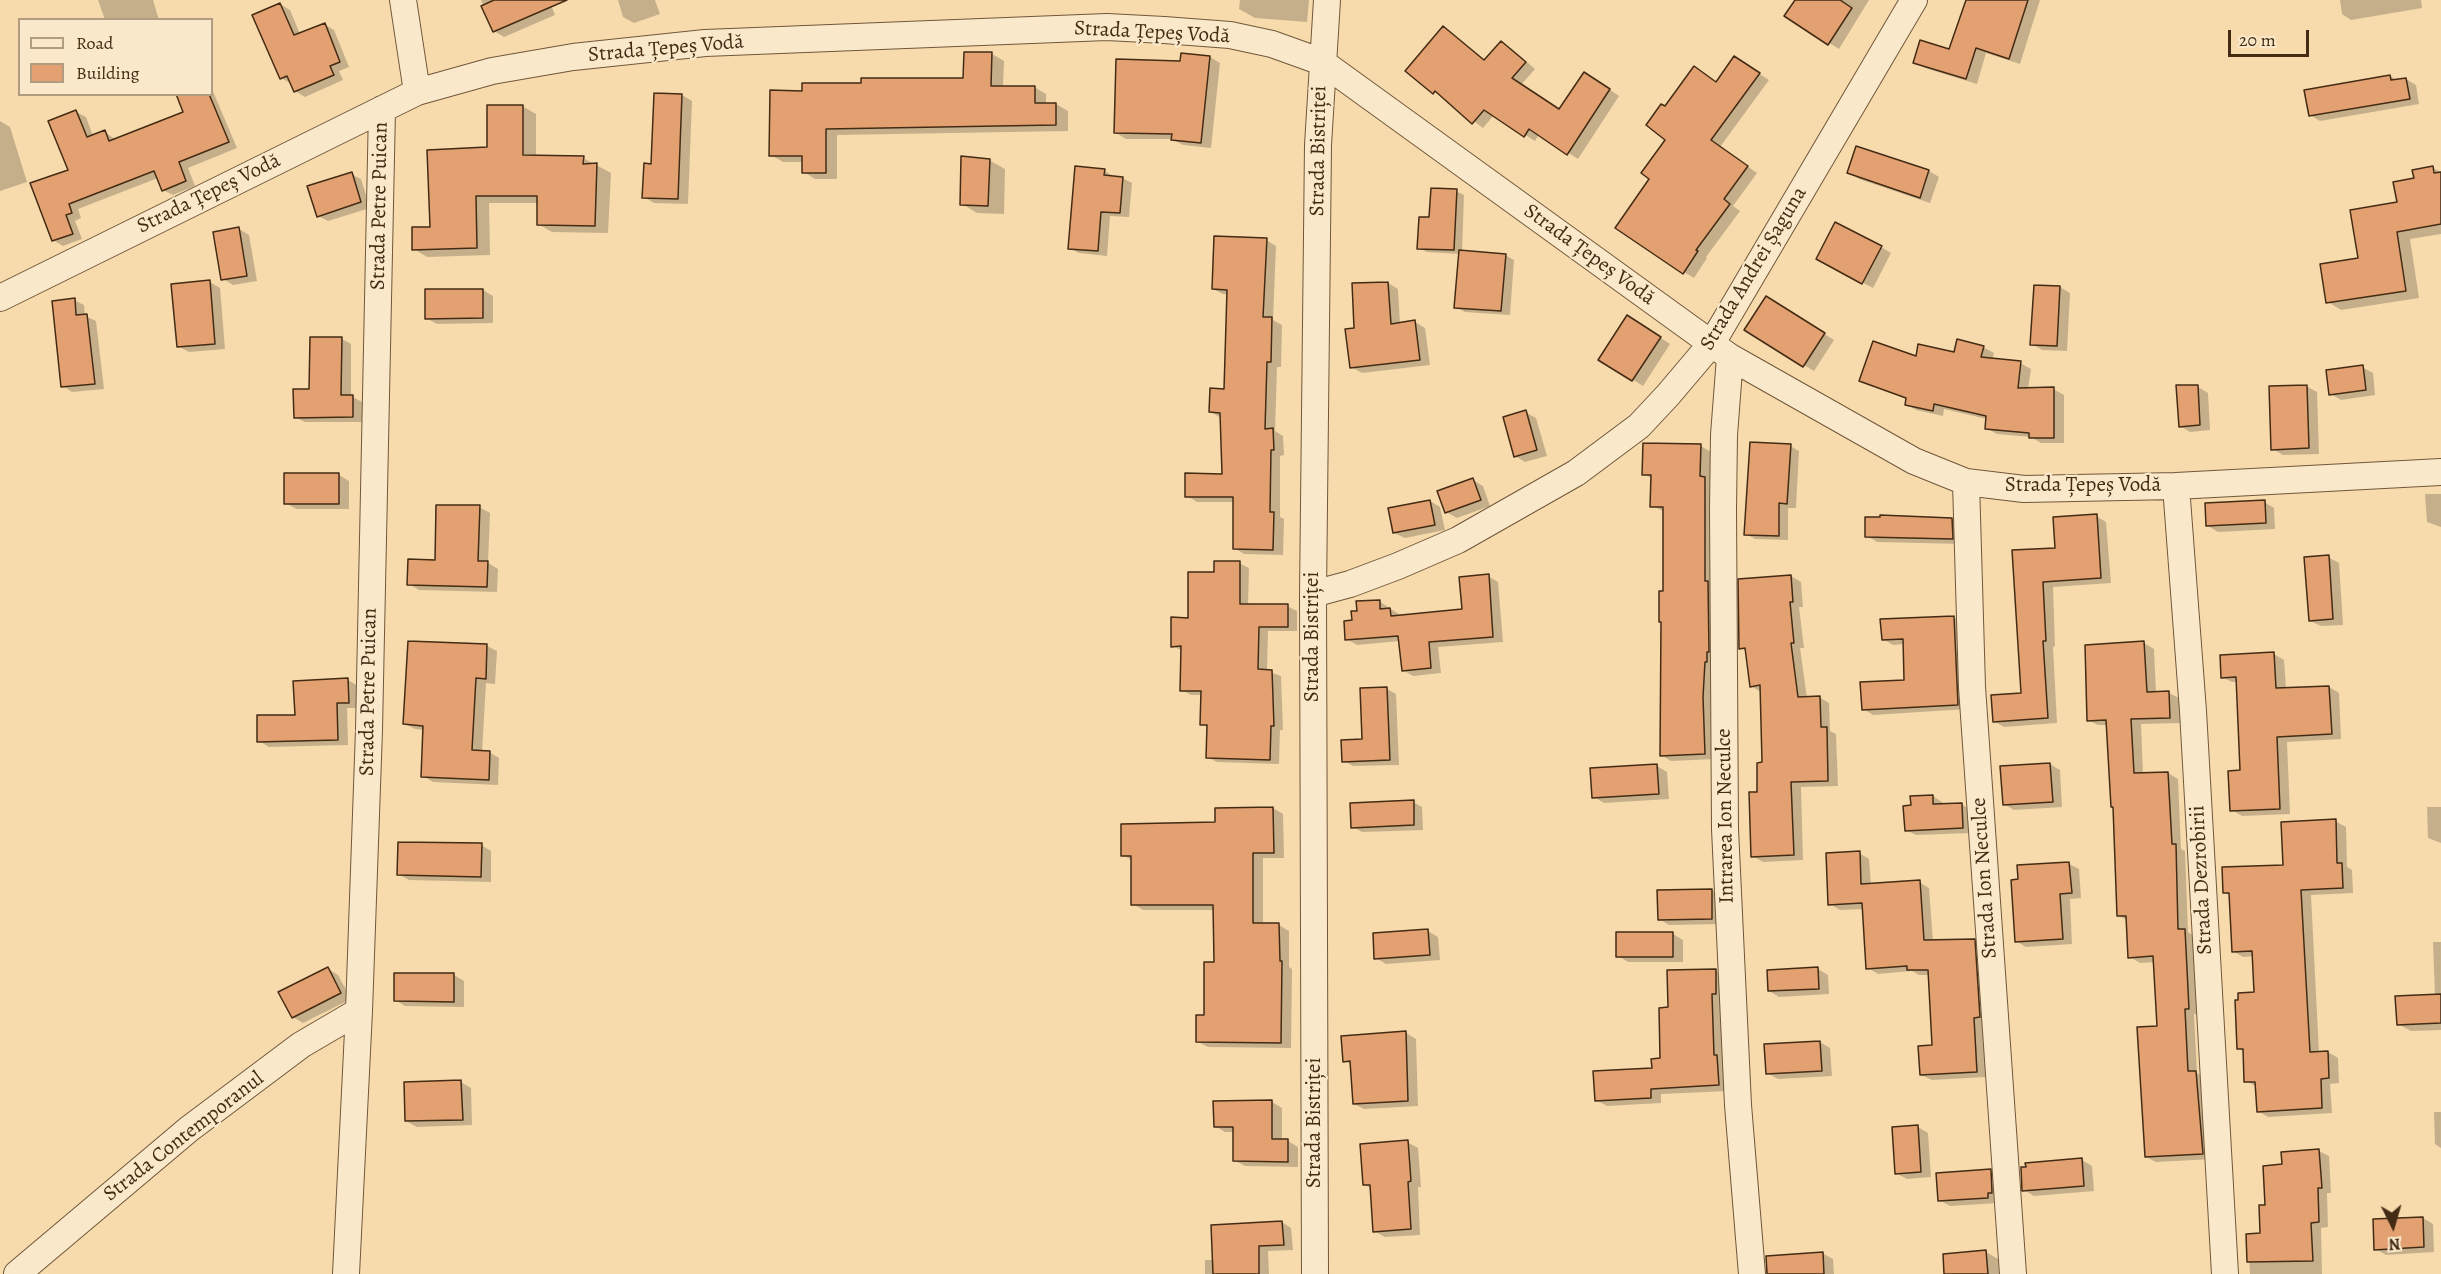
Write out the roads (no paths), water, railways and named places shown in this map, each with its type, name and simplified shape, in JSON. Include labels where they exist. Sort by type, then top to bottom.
[{"type":"street","points":[[404,0],[417,92]]},
{"type":"street","name":"Strada Bistriței","points":[[1316,1274],[1313,594],[1318,145],[1327,0]]},
{"type":"street","name":"Strada Andrei Șaguna","points":[[1313,594],[1350,584],[1458,540],[1576,473],[1639,426],[1721,350],[1914,0]]},
{"type":"street","name":"Strada Țepeș Vodă","points":[[0,298],[417,92],[492,71],[573,57],[705,43],[1107,27],[1230,35],[1272,44],[1322,62],[1721,350],[1914,460],[1966,482],[2024,489],[2176,486],[2441,472]]},
{"type":"street","name":"Strada Petre Puican","points":[[346,1274],[359,1011],[369,730],[382,109]]},
{"type":"street","name":"Intrarea Ion Neculce","points":[[1721,350],[1724,435],[1725,829],[1738,1105],[1752,1274]]},
{"type":"street","name":"Strada Ion Neculce","points":[[1966,482],[1971,687],[2013,1274]]},
{"type":"street","name":"Strada Dezrobirii","points":[[2176,486],[2193,723],[2225,1274]]},
{"type":"street","name":"Strada Contemporanul","points":[[17,1274],[189,1129],[301,1045],[359,1011]]}]
